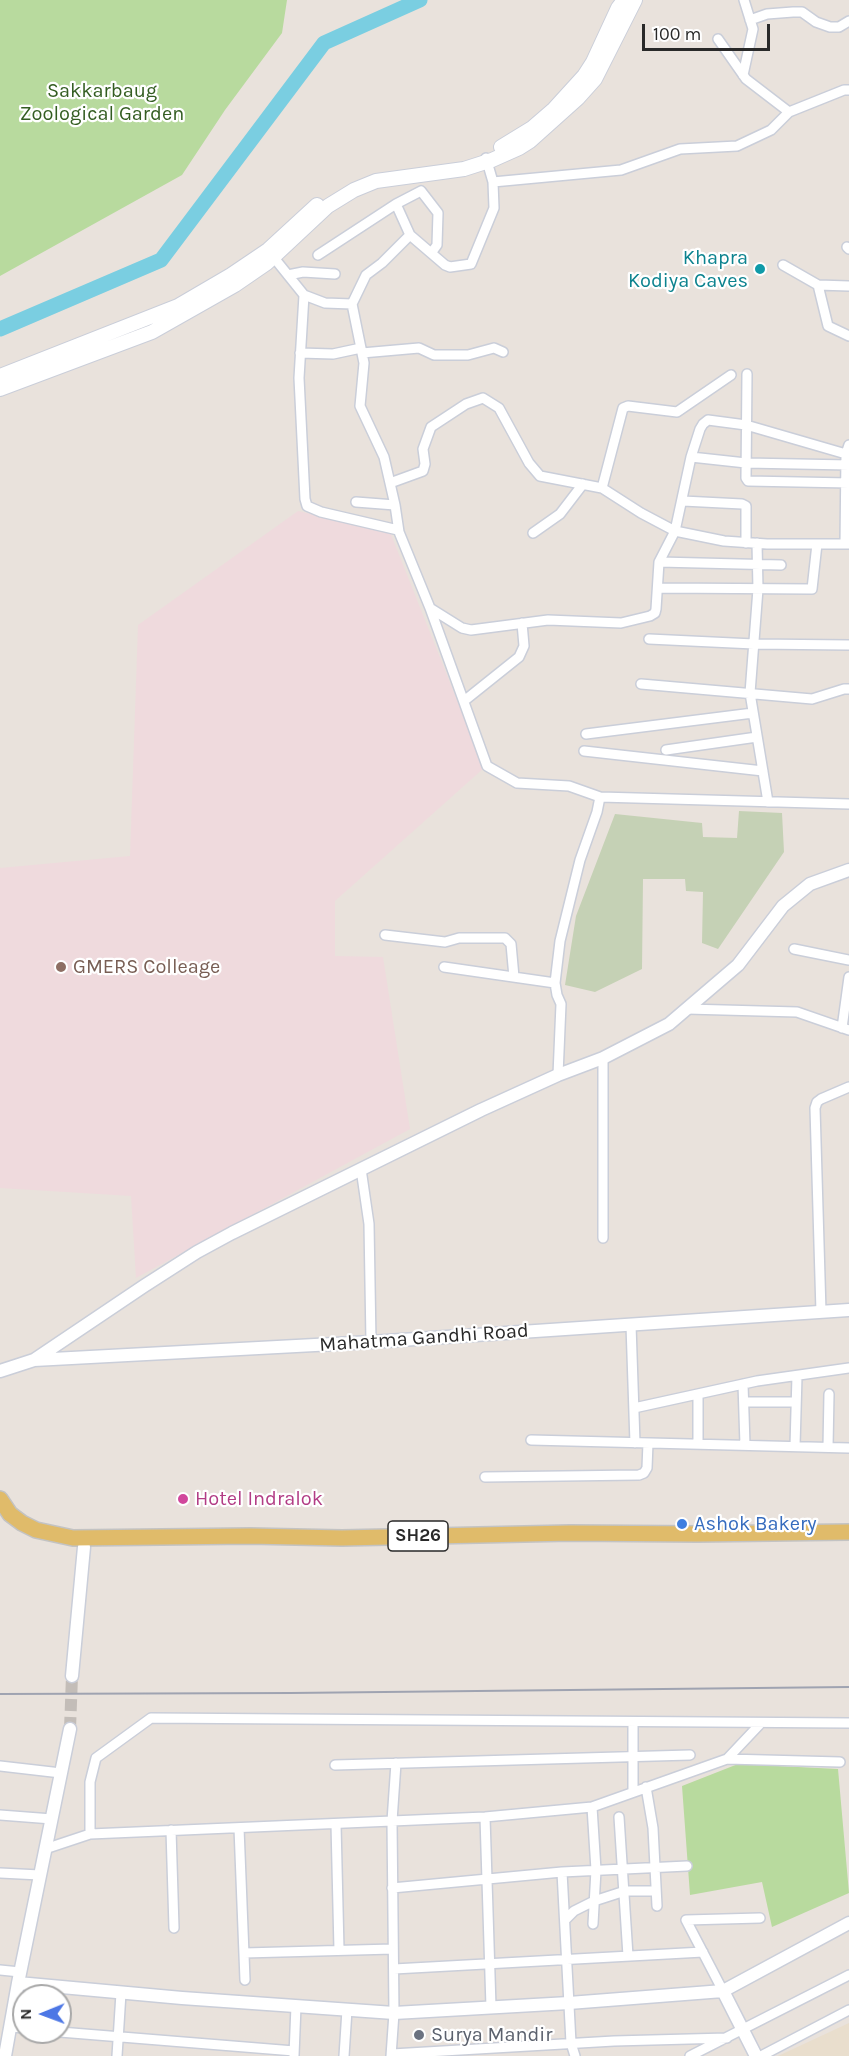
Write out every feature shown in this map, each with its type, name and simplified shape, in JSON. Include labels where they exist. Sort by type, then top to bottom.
[{"type":"main road","points":[[486,159],[532,128],[554,109],[584,76],[624,0]]},
{"type":"main road","points":[[0,389],[152,332],[235,285],[270,254],[299,220],[336,189],[364,177],[385,172],[486,159],[519,148],[578,98],[595,79],[635,0]]},
{"type":"main road","points":[[0,376],[178,306],[270,254]]},
{"type":"main road","name":"SH26","points":[[0,1499],[10,1514],[22,1523],[36,1530],[73,1538],[250,1536],[342,1538],[570,1533],[849,1532]]},
{"type":"main road","name":"SH26","points":[[0,1516],[28,1538],[45,1543],[84,1547],[129,1544],[671,1542],[849,1538]]},
{"type":"street","points":[[743,75],[752,33],[744,0]]},
{"type":"street","points":[[750,20],[767,14],[802,12],[816,22],[830,27],[839,27],[849,21]]},
{"type":"street","points":[[718,39],[743,75],[789,112]]},
{"type":"street","points":[[493,182],[621,170],[680,149],[737,146],[771,130],[789,112],[849,90]]},
{"type":"street","points":[[396,204],[410,235],[432,252],[442,264],[450,267],[471,264],[494,208],[493,182],[486,159]]},
{"type":"street","points":[[318,255],[396,204],[421,191],[438,213],[437,245],[432,252]]},
{"type":"street","points":[[410,235],[382,263],[366,275],[352,304],[364,363],[360,406],[384,457],[398,530],[430,608],[487,766],[517,783],[569,786],[600,797],[849,804]]},
{"type":"street","points":[[270,254],[304,295],[325,303],[352,304]]},
{"type":"street","points":[[783,265],[818,285],[849,286]]},
{"type":"street","points":[[288,275],[303,272],[335,274]]},
{"type":"street","points":[[818,285],[828,326],[849,336]]},
{"type":"street","points":[[304,295],[299,378],[307,506],[321,512],[398,530]]},
{"type":"street","points":[[300,353],[333,354],[419,348],[434,355],[468,355],[494,348],[503,352]]},
{"type":"street","points":[[747,374],[744,475],[748,481],[847,483]]},
{"type":"street","points":[[603,488],[623,408],[628,406],[677,412],[730,375]]},
{"type":"street","points":[[390,483],[423,471],[425,464],[423,449],[431,427],[466,404],[483,398],[499,408],[529,463],[540,476],[603,488],[641,513],[675,531],[746,543],[847,544],[848,450],[746,425],[708,420],[700,429],[675,531],[659,562],[659,588],[655,613],[621,623],[548,620],[465,629],[430,608]]},
{"type":"street","points":[[692,457],[746,463],[848,465]]},
{"type":"street","points":[[533,533],[560,514],[583,484]]},
{"type":"street","points":[[683,501],[746,506],[746,543]]},
{"type":"street","points":[[356,502],[395,505]]},
{"type":"street","points":[[758,543],[758,589],[750,693],[768,802]]},
{"type":"street","points":[[659,588],[812,589],[817,544]]},
{"type":"street","points":[[659,562],[781,566]]},
{"type":"street","points":[[464,701],[519,657],[524,646],[522,623]]},
{"type":"street","points":[[649,639],[753,644],[849,645]]},
{"type":"street","points":[[641,684],[812,699],[844,688],[849,689]]},
{"type":"street","points":[[586,734],[753,713]]},
{"type":"street","points":[[666,750],[757,737]]},
{"type":"street","points":[[584,751],[763,771]]},
{"type":"street","points":[[558,1075],[561,1004],[555,983],[560,941],[580,860],[600,797]]},
{"type":"street","points":[[34,1360],[197,1252],[361,1169],[558,1075],[603,1058],[669,1024],[738,965],[783,906],[810,884],[849,870]]},
{"type":"street","points":[[385,935],[445,942],[459,938],[506,938],[511,944],[513,977]]},
{"type":"street","points":[[794,949],[849,960]]},
{"type":"street","points":[[444,967],[555,983]]},
{"type":"street","points":[[687,1009],[797,1012],[846,1029],[849,978]]},
{"type":"street","points":[[603,1058],[603,1238]]},
{"type":"street","points":[[821,1312],[815,1108],[821,1099],[849,1087]]},
{"type":"street","points":[[361,1169],[369,1224],[370,1342]]},
{"type":"street","name":"Mahatma Gandhi Road","points":[[0,1371],[34,1360],[370,1342],[849,1310]]},
{"type":"street","points":[[631,1325],[635,1443]]},
{"type":"street","points":[[634,1408],[743,1384],[849,1368]]},
{"type":"street","points":[[795,1446],[797,1376]]},
{"type":"street","points":[[743,1384],[744,1445]]},
{"type":"street","points":[[698,1394],[698,1444]]},
{"type":"street","points":[[828,1447],[829,1394]]},
{"type":"street","points":[[744,1402],[796,1402]]},
{"type":"street","points":[[531,1440],[849,1448]]},
{"type":"street","points":[[485,1477],[644,1473],[647,1468],[648,1443]]},
{"type":"street","points":[[72,1676],[84,1547]]},
{"type":"street","points":[[90,1834],[90,1782],[96,1758],[151,1718],[849,1723]]},
{"type":"street","points":[[633,1722],[633,1792]]},
{"type":"street","points":[[727,1759],[761,1723]]},
{"type":"street","points":[[4,2053],[70,1730]]},
{"type":"street","points":[[335,1765],[690,1755]]},
{"type":"street","points":[[45,1849],[90,1834],[485,1817],[592,1808],[727,1759],[840,1762]]},
{"type":"street","points":[[396,1764],[392,1821],[394,1969],[392,2055],[571,2043],[728,2038]]},
{"type":"street","points":[[0,1766],[61,1773]]},
{"type":"street","points":[[646,1787],[653,1828],[657,1906]]},
{"type":"street","points":[[592,1808],[596,1870],[594,1924]]},
{"type":"street","points":[[0,1815],[52,1819]]},
{"type":"street","points":[[485,1817],[491,2007]]},
{"type":"street","points":[[619,1817],[628,1956]]},
{"type":"street","points":[[336,1824],[339,1950]]},
{"type":"street","points":[[239,1828],[245,1980]]},
{"type":"street","points":[[171,1830],[174,1928]]},
{"type":"street","points":[[392,1888],[562,1872],[687,1866]]},
{"type":"street","points":[[562,1872],[571,2043],[575,2056]]},
{"type":"street","points":[[0,1873],[40,1875]]},
{"type":"street","points":[[565,1920],[574,1911],[594,1901],[625,1892],[656,1891]]},
{"type":"street","points":[[756,2056],[686,1920],[760,1918]]},
{"type":"street","points":[[0,1970],[19,1978],[121,1993],[394,2013],[723,1991],[849,1923]]},
{"type":"street","points":[[244,1953],[393,1949]]},
{"type":"street","points":[[394,1969],[703,1952]]},
{"type":"street","points":[[690,2056],[849,1975]]},
{"type":"street","points":[[117,2056],[121,1993]]},
{"type":"street","points":[[72,2033],[294,2053],[296,2006]]},
{"type":"street","points":[[344,2056],[347,2010]]},
{"type":"street","points":[[761,2056],[849,2010]]},
{"type":"shaded area","points":[[298,511],[390,532],[484,768],[335,901],[335,956],[383,957],[410,1129],[136,1278],[131,1196],[0,1188],[0,868],[130,856],[138,625]]},
{"type":"shaded area","points":[[849,2023],[849,2056],[778,2056]]},
{"type":"green space","name":"Sakkarbaug Zoological Garden","points":[[0,0],[287,0],[282,33],[225,110],[182,175],[0,276]]},
{"type":"green space","points":[[739,811],[782,813],[784,852],[718,949],[702,943],[703,892],[686,891],[685,879],[643,879],[642,969],[595,992],[565,985],[576,916],[615,814],[702,823],[703,837],[737,838]]},
{"type":"green space","points":[[738,1764],[838,1769],[849,1893],[772,1927],[762,1882],[690,1895],[682,1786]]},
{"type":"waterway","points":[[0,329],[161,260],[324,43],[420,0]]},
{"type":"tunnel","points":[[70,1729],[72,1676]]},
{"type":"railway","points":[[0,1694],[849,1687]]},
{"type":"place","name":"Khapra Kodiya Caves","points":[[760,269]]},
{"type":"place","name":"GMERS Colleage","points":[[61,967]]},
{"type":"place","name":"Hotel Indralok","points":[[183,1499]]},
{"type":"place","name":"Ashok Bakery","points":[[682,1524]]},
{"type":"place","name":"Surya Mandir","points":[[419,2035]]}]
